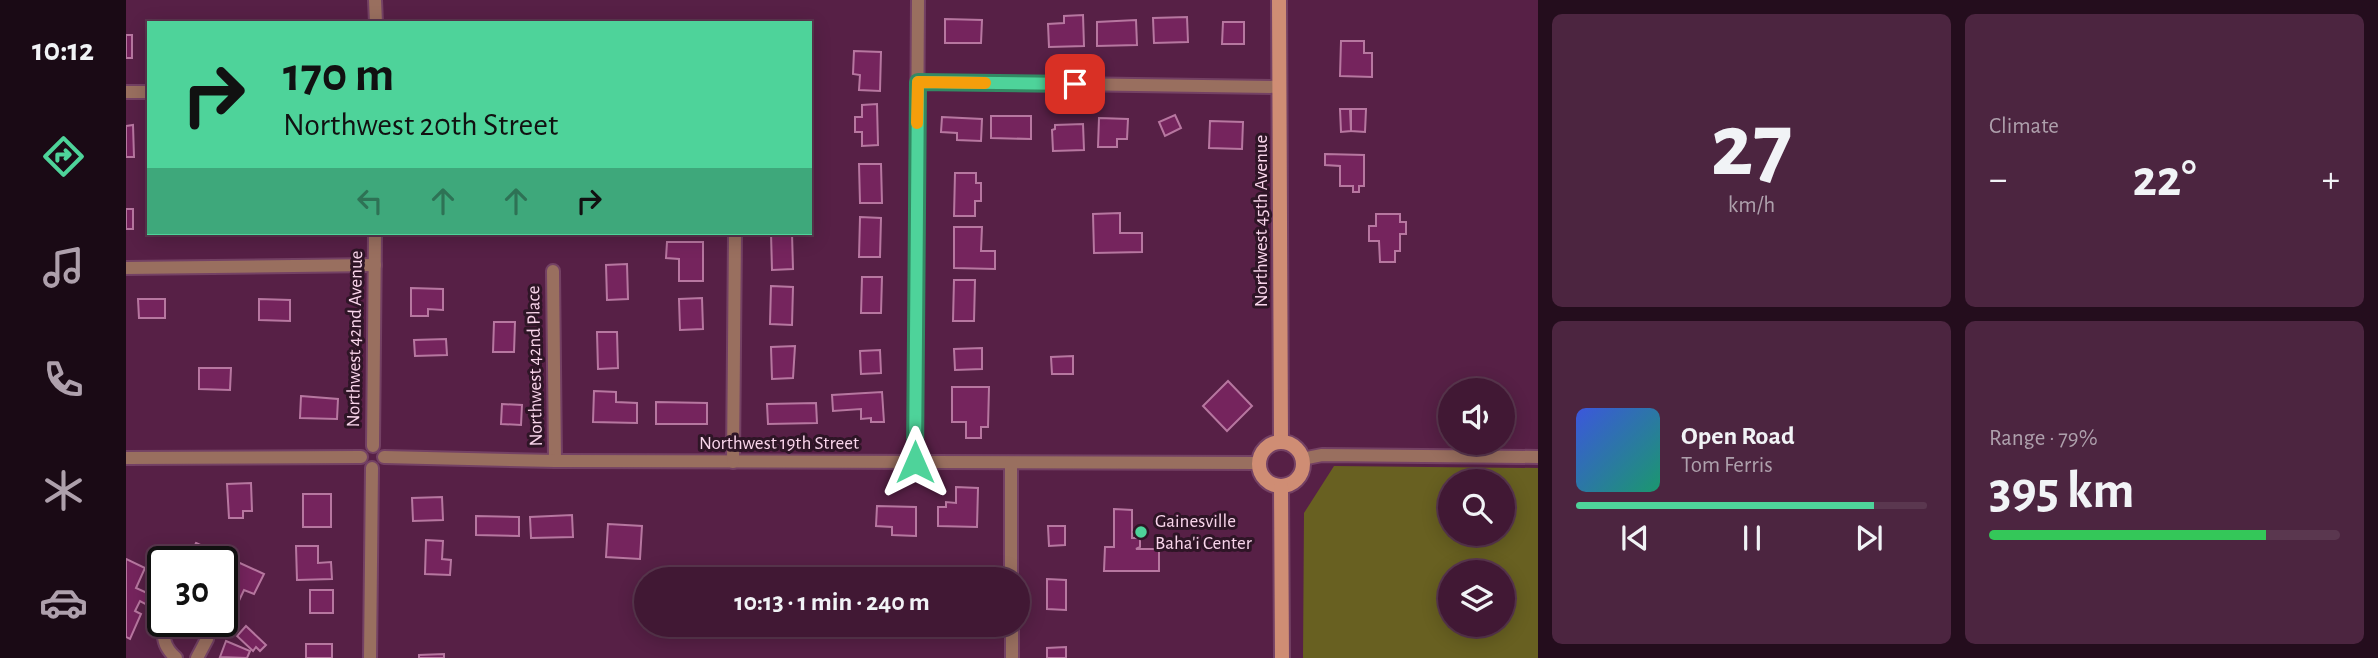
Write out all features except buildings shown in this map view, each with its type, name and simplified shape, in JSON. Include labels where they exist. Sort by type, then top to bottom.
[{"type":"street","points":[[375,0],[376,21]]},
{"type":"street","points":[[915,462],[918,0]]},
{"type":"street","name":"Northwest 45th Avenue","points":[[1279,0],[1282,442]]},
{"type":"street","points":[[918,82],[1280,86]]},
{"type":"street","points":[[126,92],[147,92]]},
{"type":"street","name":"Northwest 42nd Avenue","points":[[373,446],[375,235]]},
{"type":"street","points":[[733,462],[735,235]]},
{"type":"street","points":[[126,268],[375,265]]},
{"type":"street","name":"Northwest 42nd Place","points":[[553,271],[555,461]]},
{"type":"street","points":[[1282,442],[1297,448],[1302,459],[1301,472],[1296,480],[1281,486],[1265,479],[1259,463],[1266,448],[1282,442]]},
{"type":"street","points":[[373,446],[381,449],[384,457],[380,465],[372,468],[365,465],[361,457],[365,449],[373,446]]},
{"type":"street","points":[[1302,459],[1322,455],[1538,457]]},
{"type":"street","points":[[126,458],[361,457]]},
{"type":"street","name":"Northwest 19th Street","points":[[384,457],[555,461],[1259,463]]},
{"type":"street","points":[[1011,463],[1012,567]]},
{"type":"street","points":[[370,658],[372,468]]},
{"type":"street","points":[[1281,486],[1282,658]]},
{"type":"street","points":[[163,637],[166,649],[176,658]]},
{"type":"street","points":[[197,658],[207,637]]},
{"type":"street","points":[[1012,637],[1012,658]]},
{"type":"shaded area","points":[[1334,466],[1538,468],[1538,658],[1303,658],[1304,513]]},
{"type":"slow traffic","points":[[917,123],[918,82],[985,83]]},
{"type":"place","name":"Gainesville Baha'i Center","points":[[1141,532]]},
{"type":"route","points":[[915,462],[918,82],[1075,84]]}]
